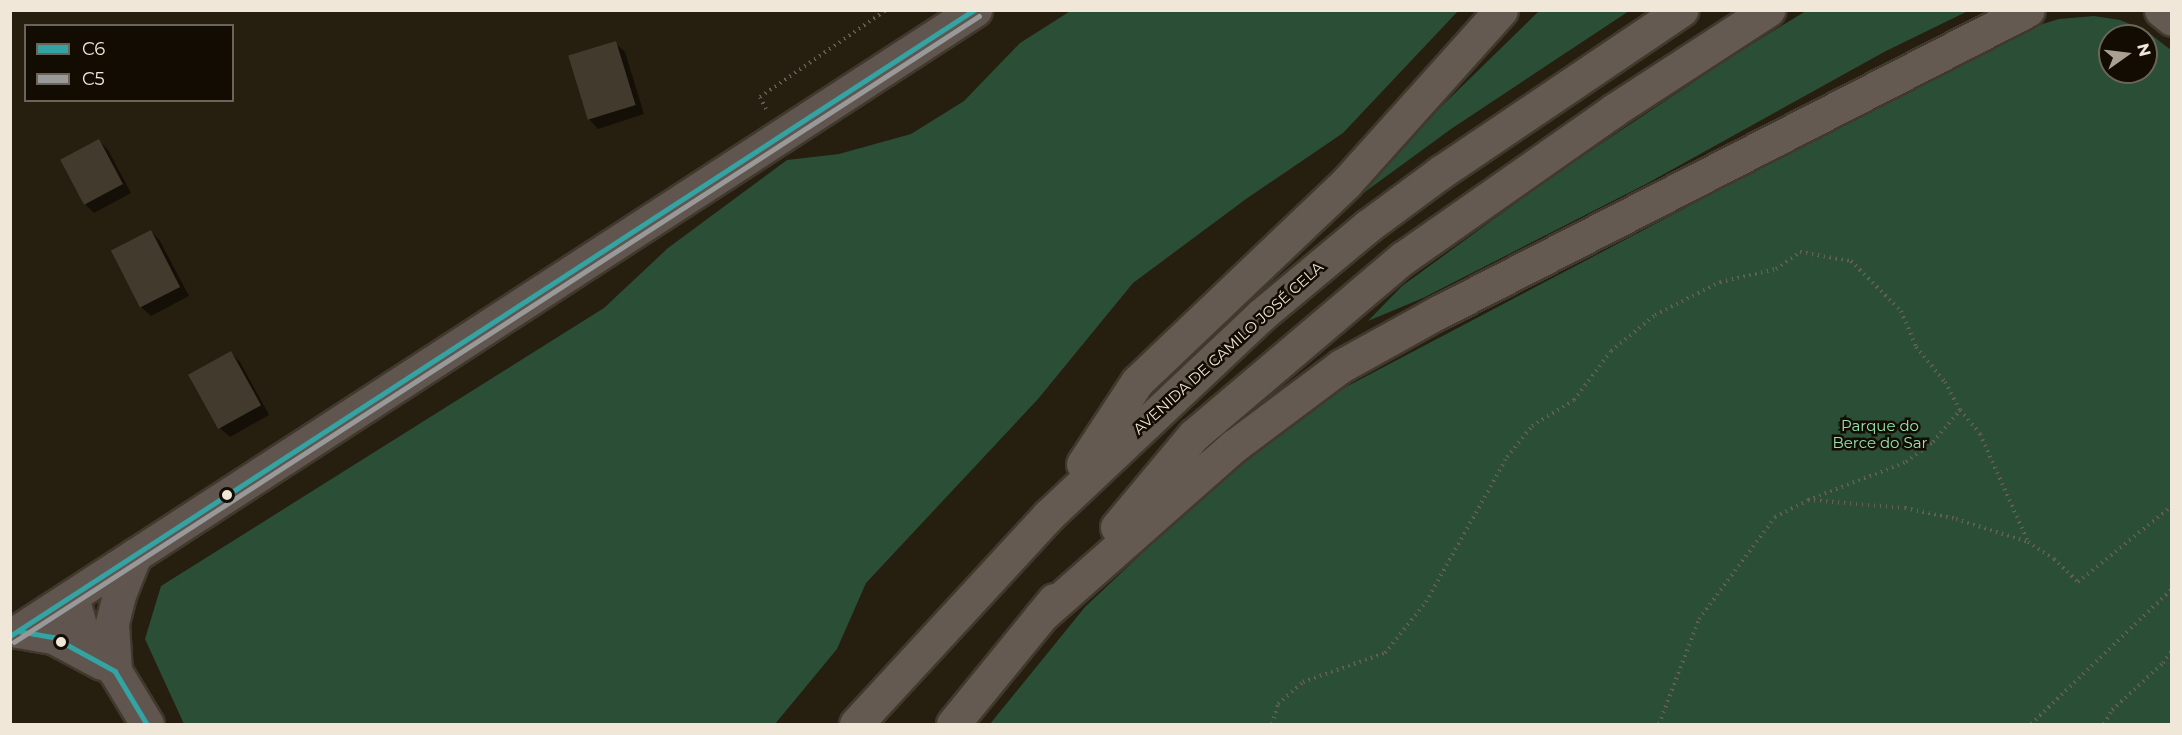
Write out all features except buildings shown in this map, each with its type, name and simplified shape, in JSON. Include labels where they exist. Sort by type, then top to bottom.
[{"type":"highway","points":[[1048,515],[1137,382],[1346,183],[1501,10]]},
{"type":"highway","name":"AVENIDA DE CAMILO JOSÉ CELA","points":[[856,724],[1048,515],[1226,346],[1368,226],[1506,127],[1681,10]]},
{"type":"highway","points":[[953,724],[1194,435],[1403,258],[1614,110],[1768,10]]},
{"type":"highway","points":[[1041,616],[1234,446],[1341,366],[1455,303],[2028,10]]},
{"type":"highway","points":[[2161,10],[2172,19]]},
{"type":"street","points":[[115,671],[53,637],[18,632],[975,10]]},
{"type":"street","points":[[115,671],[112,623],[120,592],[135,555]]},
{"type":"street","points":[[74,596],[94,618],[115,671],[147,724]]},
{"type":"path","points":[[779,137],[760,97],[886,10]]},
{"type":"path","points":[[1272,724],[1278,705],[1303,682],[1385,653],[1426,602],[1507,457],[1532,426],[1574,400],[1611,351],[1655,315],[1720,282],[1776,269],[1800,252],[1851,261],[1901,311],[1916,347],[1945,382],[1960,410],[1980,434],[2028,542]]},
{"type":"path","points":[[1659,724],[1699,619],[1775,517],[1808,500],[1906,462],[1933,442],[1960,410]]},
{"type":"path","points":[[1808,500],[1905,508],[1956,519],[2028,542],[2054,559],[2078,582],[2172,506]]},
{"type":"path","points":[[2031,724],[2172,589]]},
{"type":"path","points":[[2104,724],[2112,710],[2163,663],[2172,650]]},
{"type":"green space","points":[[1072,10],[1458,11],[1343,133],[1246,199],[1133,283],[1038,399],[866,583],[837,649],[775,724],[184,724],[145,639],[161,586],[604,308],[668,248],[787,160],[839,154],[911,134],[964,101],[1020,43]]},
{"type":"green space","points":[[1539,11],[1629,11],[1451,129],[1321,224]]},
{"type":"green space","points":[[1806,11],[1968,11],[1886,51],[1646,184],[1423,298],[1368,321],[1402,286],[1557,173],[1737,53]]},
{"type":"green space","name":"Parque do Berce do Sar","points":[[2094,16],[2130,24],[2098,24],[2098,84],[2158,84],[2158,40],[2171,50],[2171,724],[990,724],[1085,607],[1244,457],[1323,399],[2023,30],[2059,19]]},
{"type":"transit line","name":"C6","points":[[10,636],[974,10]]},
{"type":"transit line","name":"C5","points":[[14,642],[979,16]]},
{"type":"transit line","name":"C6","points":[[18,631],[53,637],[115,671],[147,724]]}]
